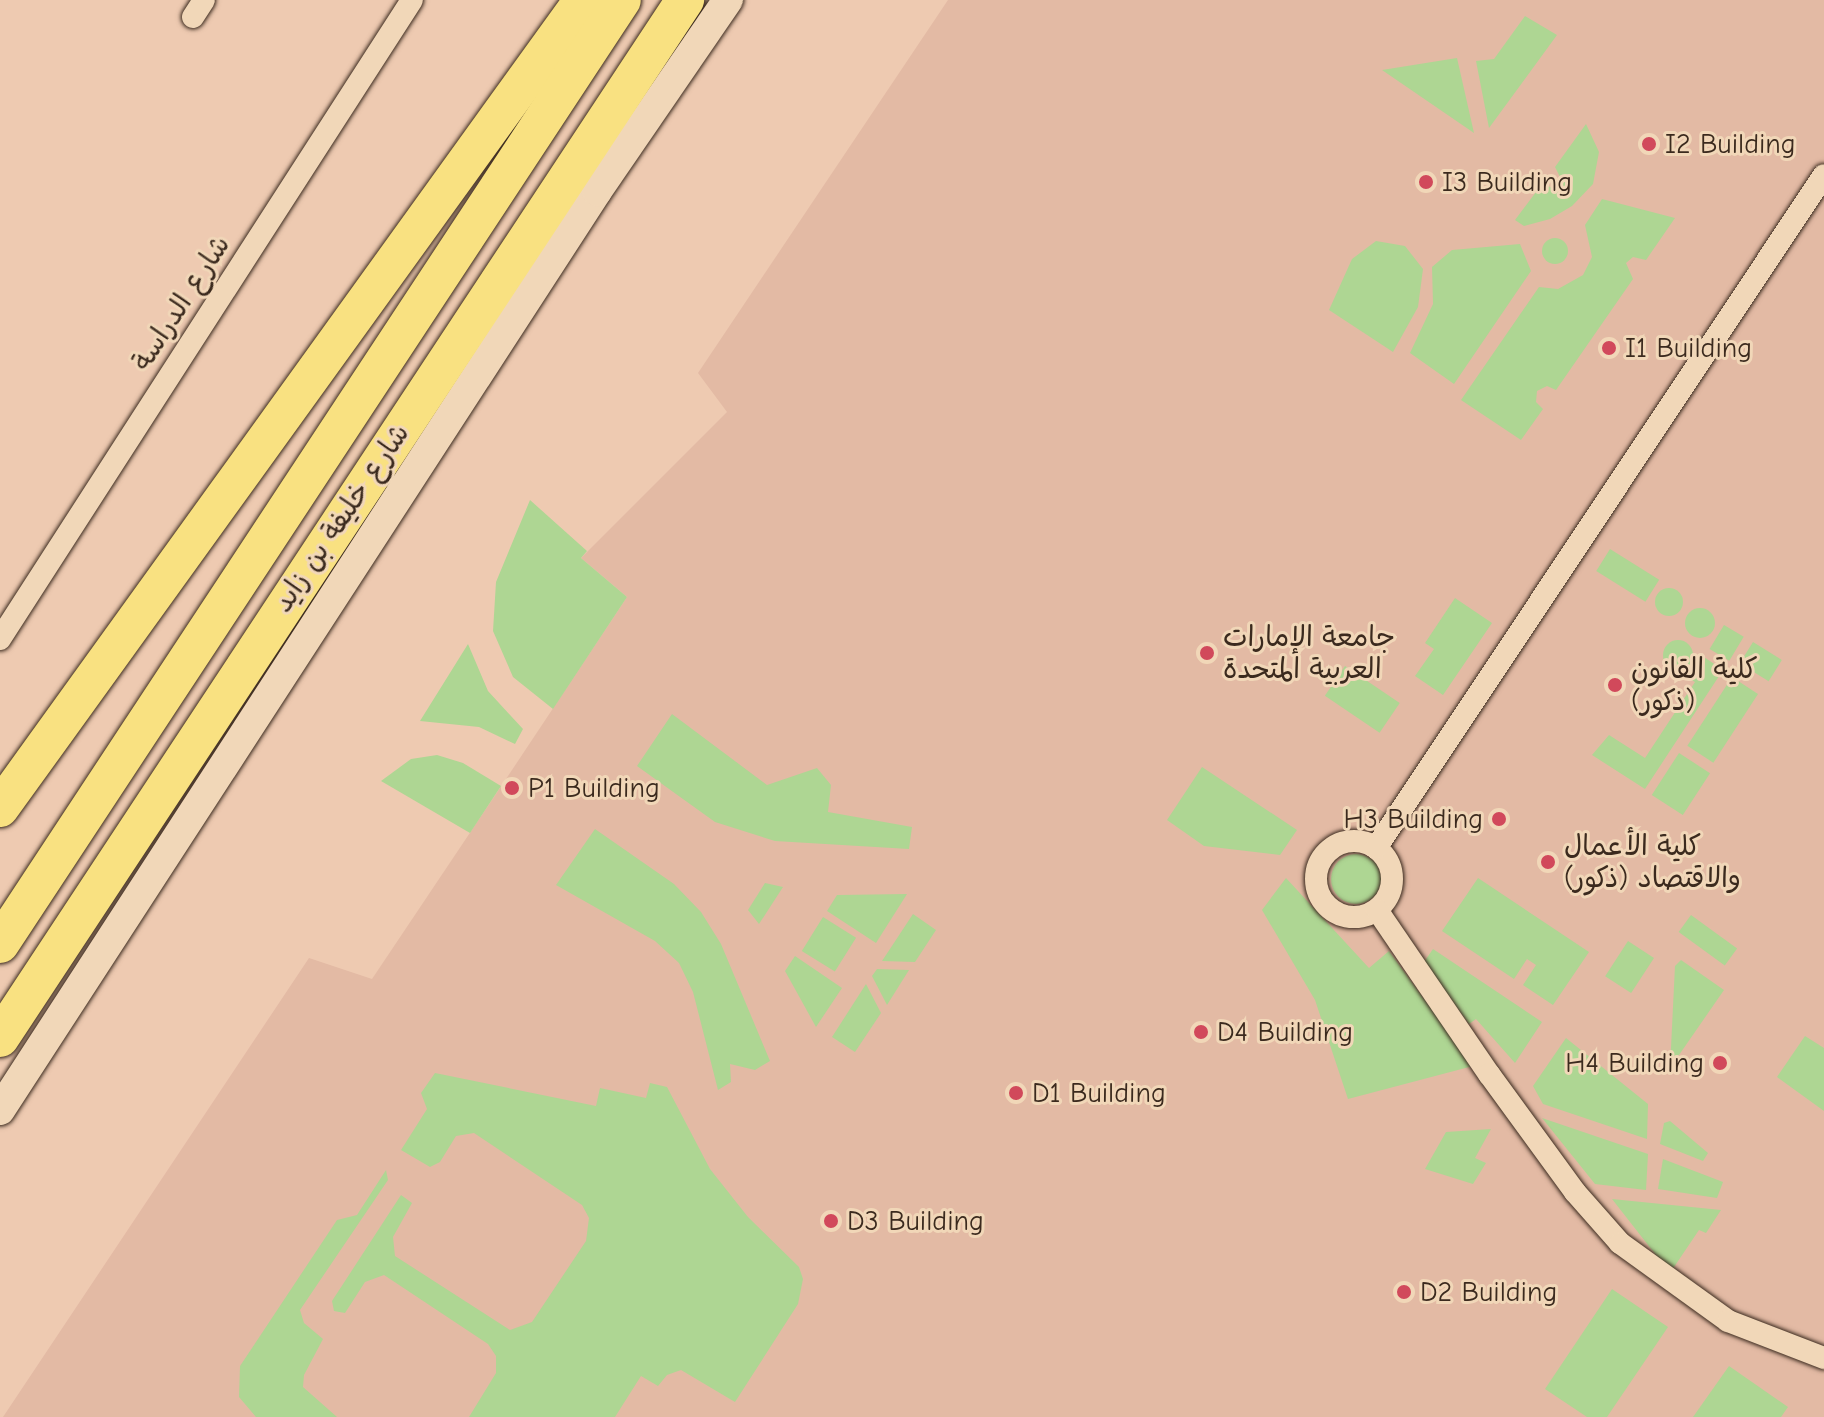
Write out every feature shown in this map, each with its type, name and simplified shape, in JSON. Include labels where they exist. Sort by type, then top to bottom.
[{"type":"highway","points":[[0,808],[583,0]]},
{"type":"highway","name":"شارع خليفة بن زايد","points":[[0,944],[622,0]]},
{"type":"highway","name":"شارع خليفة بن زايد","points":[[0,1038],[685,0]]},
{"type":"street","name":"شارع الدراسة","points":[[0,639],[412,0]]},
{"type":"street","points":[[0,1110],[597,191],[728,0]]},
{"type":"street","points":[[1376,848],[1824,175]]},
{"type":"street","points":[[1357,841],[1376,848],[1389,864],[1392,884],[1377,910],[1357,917],[1337,912],[1322,898],[1317,878],[1323,859],[1338,845],[1357,841]]},
{"type":"street","points":[[1377,910],[1489,1074],[1575,1192],[1620,1243],[1728,1321],[1824,1358]]},
{"type":"shaded area","name":"جامعة الإمارات العربية المتحدة","points":[[948,0],[1824,0],[1824,1417],[3,1417],[309,958],[372,979],[518,761],[627,597],[581,558],[727,412],[698,373]]},
{"type":"green space","points":[[1525,16],[1557,35],[1489,128],[1476,61],[1494,59]]},
{"type":"green space","points":[[1457,58],[1474,133],[1382,70]]},
{"type":"green space","points":[[1586,124],[1599,152],[1593,184],[1572,206],[1550,219],[1524,226],[1515,220],[1542,184],[1556,189],[1563,183],[1555,167]]},
{"type":"green space","points":[[1602,199],[1675,218],[1646,260],[1633,257],[1626,263],[1633,279],[1556,390],[1547,386],[1537,391],[1536,402],[1543,409],[1521,440],[1461,400],[1539,287],[1558,289],[1583,275],[1592,257],[1585,225]]},
{"type":"green space","points":[[1555,238],[1564,242],[1568,251],[1564,260],[1555,264],[1546,260],[1542,251],[1546,242]]},
{"type":"green space","points":[[1376,241],[1405,246],[1423,269],[1418,307],[1393,352],[1329,310],[1352,259]]},
{"type":"green space","points":[[1520,244],[1531,271],[1454,384],[1410,353],[1433,304],[1432,267],[1452,250]]},
{"type":"green space","points":[[530,500],[587,551],[581,558],[627,597],[553,709],[513,677],[493,631],[496,582]]},
{"type":"green space","points":[[1610,549],[1659,580],[1645,602],[1596,571]]},
{"type":"green space","points":[[1669,588],[1679,592],[1683,602],[1679,612],[1669,616],[1659,612],[1655,602],[1659,592]]},
{"type":"green space","points":[[1455,598],[1492,623],[1443,695],[1415,676],[1434,649],[1425,643]]},
{"type":"green space","points":[[1700,608],[1710,613],[1715,623],[1710,633],[1700,638],[1690,633],[1685,623],[1690,613]]},
{"type":"green space","points":[[1724,625],[1744,637],[1729,661],[1710,649]]},
{"type":"green space","points":[[1678,640],[1688,645],[1693,655],[1688,665],[1678,670],[1668,665],[1663,655],[1668,645]]},
{"type":"green space","points":[[1753,642],[1782,660],[1769,681],[1740,663]]},
{"type":"green space","points":[[468,644],[488,691],[523,729],[515,744],[479,727],[420,721]]},
{"type":"green space","points":[[1704,657],[1723,670],[1645,789],[1592,755],[1609,735],[1645,758],[1695,682],[1690,679]]},
{"type":"green space","points":[[1345,666],[1400,703],[1380,733],[1325,696]]},
{"type":"green space","points":[[1732,677],[1758,694],[1713,763],[1687,746]]},
{"type":"green space","points":[[672,714],[767,785],[817,768],[831,785],[828,812],[912,827],[909,849],[775,841],[715,822],[637,766]]},
{"type":"green space","points":[[1679,753],[1710,773],[1683,815],[1652,795]]},
{"type":"green space","points":[[437,755],[463,763],[501,786],[470,833],[381,781],[411,759]]},
{"type":"green space","points":[[1202,767],[1297,830],[1280,855],[1204,846],[1167,820]]},
{"type":"green space","points":[[595,829],[674,884],[701,912],[721,944],[770,1061],[755,1070],[730,1064],[731,1082],[718,1090],[693,992],[679,963],[655,941],[556,885]]},
{"type":"green space","points":[[1356,854],[1374,861],[1381,879],[1374,897],[1356,904],[1338,897],[1331,879],[1338,861]]},
{"type":"green space","points":[[1286,878],[1369,968],[1389,951],[1473,1066],[1348,1099],[1315,1000],[1262,910]]},
{"type":"green space","points":[[1478,878],[1589,952],[1553,1005],[1523,985],[1536,965],[1527,959],[1514,979],[1442,931]]},
{"type":"green space","points":[[765,883],[783,887],[759,924],[748,910]]},
{"type":"green space","points":[[907,894],[876,943],[827,911],[837,895]]},
{"type":"green space","points":[[913,914],[936,930],[915,962],[882,961]]},
{"type":"green space","points":[[1691,915],[1737,949],[1725,965],[1679,932]]},
{"type":"green space","points":[[823,917],[856,938],[835,972],[802,951]]},
{"type":"green space","points":[[1628,941],[1654,958],[1631,993],[1605,976]]},
{"type":"green space","points":[[1433,949],[1542,1022],[1515,1063],[1476,1019],[1469,1024],[1424,962]]},
{"type":"green space","points":[[795,956],[842,988],[816,1027],[785,971]]},
{"type":"green space","points":[[1681,960],[1724,990],[1670,1068],[1675,966]]},
{"type":"green space","points":[[877,969],[909,970],[887,1005],[872,976]]},
{"type":"green space","points":[[866,984],[881,1013],[855,1052],[832,1037]]},
{"type":"green space","points":[[1805,1036],[1824,1048],[1824,1111],[1777,1077]]},
{"type":"green space","points":[[1566,1038],[1648,1104],[1647,1139],[1543,1104],[1533,1086]]},
{"type":"green space","points":[[435,1073],[596,1106],[600,1088],[646,1098],[650,1083],[667,1087],[710,1169],[748,1217],[799,1267],[803,1279],[798,1304],[735,1402],[681,1370],[667,1375],[658,1386],[641,1376],[615,1417],[469,1417],[496,1373],[496,1356],[488,1344],[384,1275],[365,1282],[345,1313],[334,1311],[332,1301],[401,1195],[412,1203],[393,1237],[395,1256],[510,1330],[532,1322],[586,1241],[589,1218],[582,1205],[474,1133],[456,1136],[440,1162],[430,1167],[401,1150],[427,1109],[421,1093]]},
{"type":"green space","points":[[1542,1118],[1648,1154],[1646,1190],[1595,1184]]},
{"type":"green space","points":[[1670,1121],[1708,1153],[1703,1161],[1660,1144],[1664,1123]]},
{"type":"green space","points":[[1491,1129],[1475,1158],[1486,1163],[1473,1184],[1425,1169],[1446,1132]]},
{"type":"green space","points":[[1663,1159],[1723,1182],[1717,1198],[1658,1189]]},
{"type":"green space","points":[[386,1170],[388,1180],[300,1310],[304,1323],[323,1339],[304,1375],[303,1387],[337,1417],[256,1417],[239,1397],[240,1366],[337,1220],[357,1215]]},
{"type":"green space","points":[[1612,1199],[1721,1210],[1706,1233],[1699,1230],[1670,1273]]},
{"type":"green space","points":[[1612,1289],[1668,1327],[1607,1417],[1587,1417],[1545,1389]]},
{"type":"green space","points":[[1729,1366],[1788,1407],[1781,1417],[1693,1417]]},
{"type":"place","name":"I2 Building","points":[[1649,144]]},
{"type":"place","name":"I3 Building","points":[[1426,182]]},
{"type":"place","name":"I1 Building","points":[[1609,348]]},
{"type":"place","name":"جامعة الإمارات العربية المتحدة","points":[[1207,653]]},
{"type":"place","name":"كلية القانون (ذكور)","points":[[1615,685]]},
{"type":"place","name":"P1 Building","points":[[512,788]]},
{"type":"place","name":"H3 Building","points":[[1499,819]]},
{"type":"place","name":"كلية الأعمال والاقتصاد (ذكور)","points":[[1548,862]]},
{"type":"place","name":"D4 Building","points":[[1201,1032]]},
{"type":"place","name":"H4 Building","points":[[1720,1063]]},
{"type":"place","name":"D1 Building","points":[[1016,1093]]},
{"type":"place","name":"D3 Building","points":[[831,1221]]},
{"type":"place","name":"D2 Building","points":[[1404,1292]]}]
